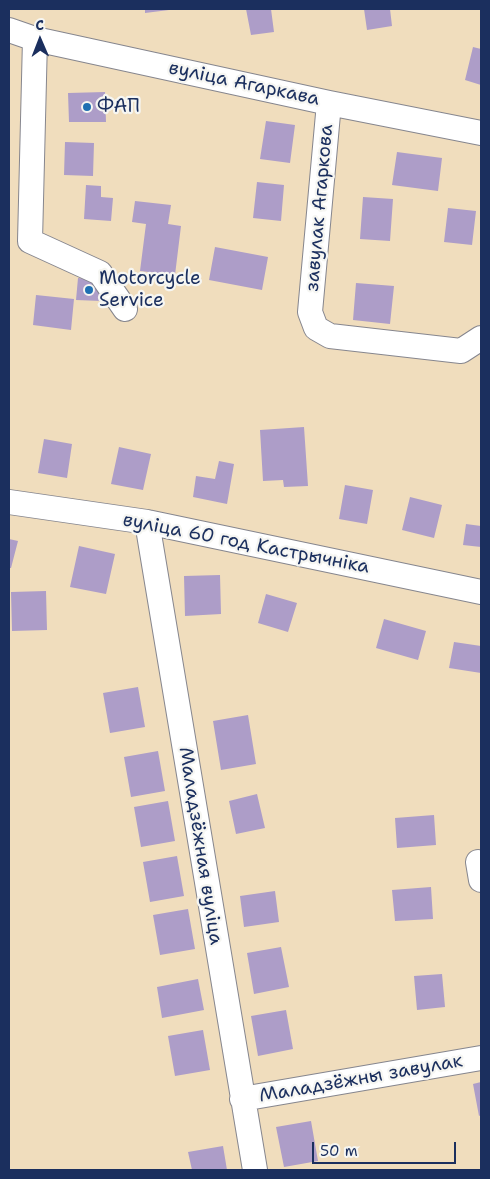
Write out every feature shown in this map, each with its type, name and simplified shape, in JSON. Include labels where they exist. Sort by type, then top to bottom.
[{"type":"street","name":"вуліца Агаркава","points":[[9,30],[35,39],[329,103],[481,133]]},
{"type":"street","points":[[35,39],[30,241],[100,273],[125,309]]},
{"type":"street","name":"завулак Агаркова","points":[[329,103],[310,312],[316,328],[330,336],[460,351],[481,338]]},
{"type":"street","name":"вуліца 60 год Кастрычніка","points":[[9,502],[147,522],[481,592]]},
{"type":"street","name":"Маладзёжная вуліца","points":[[147,522],[255,1170]]},
{"type":"street","name":"Маладзёжны завулак","points":[[242,1099],[481,1058]]},
{"type":"building","points":[[145,9],[169,9],[169,10],[145,13]]},
{"type":"building","points":[[246,9],[271,9],[274,32],[251,35]]},
{"type":"building","points":[[364,9],[390,9],[392,26],[367,30]]},
{"type":"building","points":[[473,47],[481,49],[481,85],[465,80]]},
{"type":"building","name":"ФАП","points":[[105,92],[106,122],[69,122],[68,93]]},
{"type":"building","points":[[266,121],[295,125],[290,163],[260,159]]},
{"type":"building","points":[[65,142],[94,143],[93,176],[64,175]]},
{"type":"building","points":[[397,152],[442,158],[438,191],[392,185]]},
{"type":"building","points":[[257,182],[284,185],[281,221],[253,218]]},
{"type":"building","points":[[86,185],[101,186],[101,197],[113,198],[111,221],[84,219]]},
{"type":"building","points":[[363,197],[393,199],[390,241],[360,239]]},
{"type":"building","points":[[135,201],[171,205],[168,224],[181,226],[175,275],[140,271],[146,224],[132,222]]},
{"type":"building","points":[[448,208],[476,211],[472,245],[444,242]]},
{"type":"building","points":[[215,247],[268,257],[262,290],[209,280]]},
{"type":"building","name":"Motorcycle Service","points":[[78,278],[102,280],[101,301],[76,300]]},
{"type":"building","points":[[356,283],[394,286],[390,324],[353,320]]},
{"type":"building","points":[[36,295],[74,299],[71,330],[33,325]]},
{"type":"building","points":[[304,427],[308,486],[284,487],[283,480],[263,481],[260,430]]},
{"type":"building","points":[[44,439],[72,444],[67,478],[38,473]]},
{"type":"building","points":[[119,447],[151,454],[143,490],[111,484]]},
{"type":"building","points":[[219,461],[234,464],[227,504],[193,497],[196,476],[215,479]]},
{"type":"building","points":[[345,485],[373,490],[367,524],[339,519]]},
{"type":"building","points":[[410,497],[442,505],[434,538],[402,530]]},
{"type":"building","points":[[466,524],[481,526],[481,547],[463,545]]},
{"type":"building","points":[[9,539],[18,541],[11,568],[9,568]]},
{"type":"building","points":[[79,546],[115,554],[106,594],[70,587]]},
{"type":"building","points":[[220,575],[221,614],[185,616],[184,576]]},
{"type":"building","points":[[46,591],[47,630],[12,631],[11,592]]},
{"type":"building","points":[[266,594],[297,603],[288,632],[258,623]]},
{"type":"building","points":[[384,619],[426,631],[418,660],[376,648]]},
{"type":"building","points":[[454,642],[481,646],[481,673],[449,668]]},
{"type":"building","points":[[138,687],[145,727],[110,733],[103,693]]},
{"type":"building","points":[[248,715],[256,764],[221,770],[213,721]]},
{"type":"building","points":[[158,751],[165,791],[131,797],[124,757]]},
{"type":"building","points":[[257,794],[265,828],[236,834],[229,801]]},
{"type":"building","points":[[168,801],[175,841],[141,847],[134,807]]},
{"type":"building","points":[[434,815],[436,845],[397,848],[395,818]]},
{"type":"building","points":[[177,856],[184,896],[150,902],[143,862]]},
{"type":"building","points":[[431,887],[433,919],[395,921],[392,890]]},
{"type":"building","points":[[275,891],[279,922],[244,927],[240,896]]},
{"type":"building","points":[[188,909],[195,949],[160,955],[153,915]]},
{"type":"building","points":[[281,947],[289,987],[254,994],[247,953]]},
{"type":"building","points":[[442,974],[445,1007],[417,1010],[414,976]]},
{"type":"building","points":[[198,979],[204,1010],[162,1018],[157,987]]},
{"type":"building","points":[[286,1010],[293,1049],[258,1056],[251,1016]]},
{"type":"building","points":[[203,1030],[210,1070],[175,1076],[168,1036]]},
{"type":"building","points":[[481,1082],[481,1115],[479,1116],[473,1084]]},
{"type":"building","points":[[311,1121],[318,1161],[284,1167],[276,1127]]},
{"type":"building","points":[[223,1146],[227,1170],[192,1170],[188,1152]]},
{"type":"place","name":"ФАП","points":[[87,107]]},
{"type":"place","name":"Motorcycle Service","points":[[89,290]]}]
